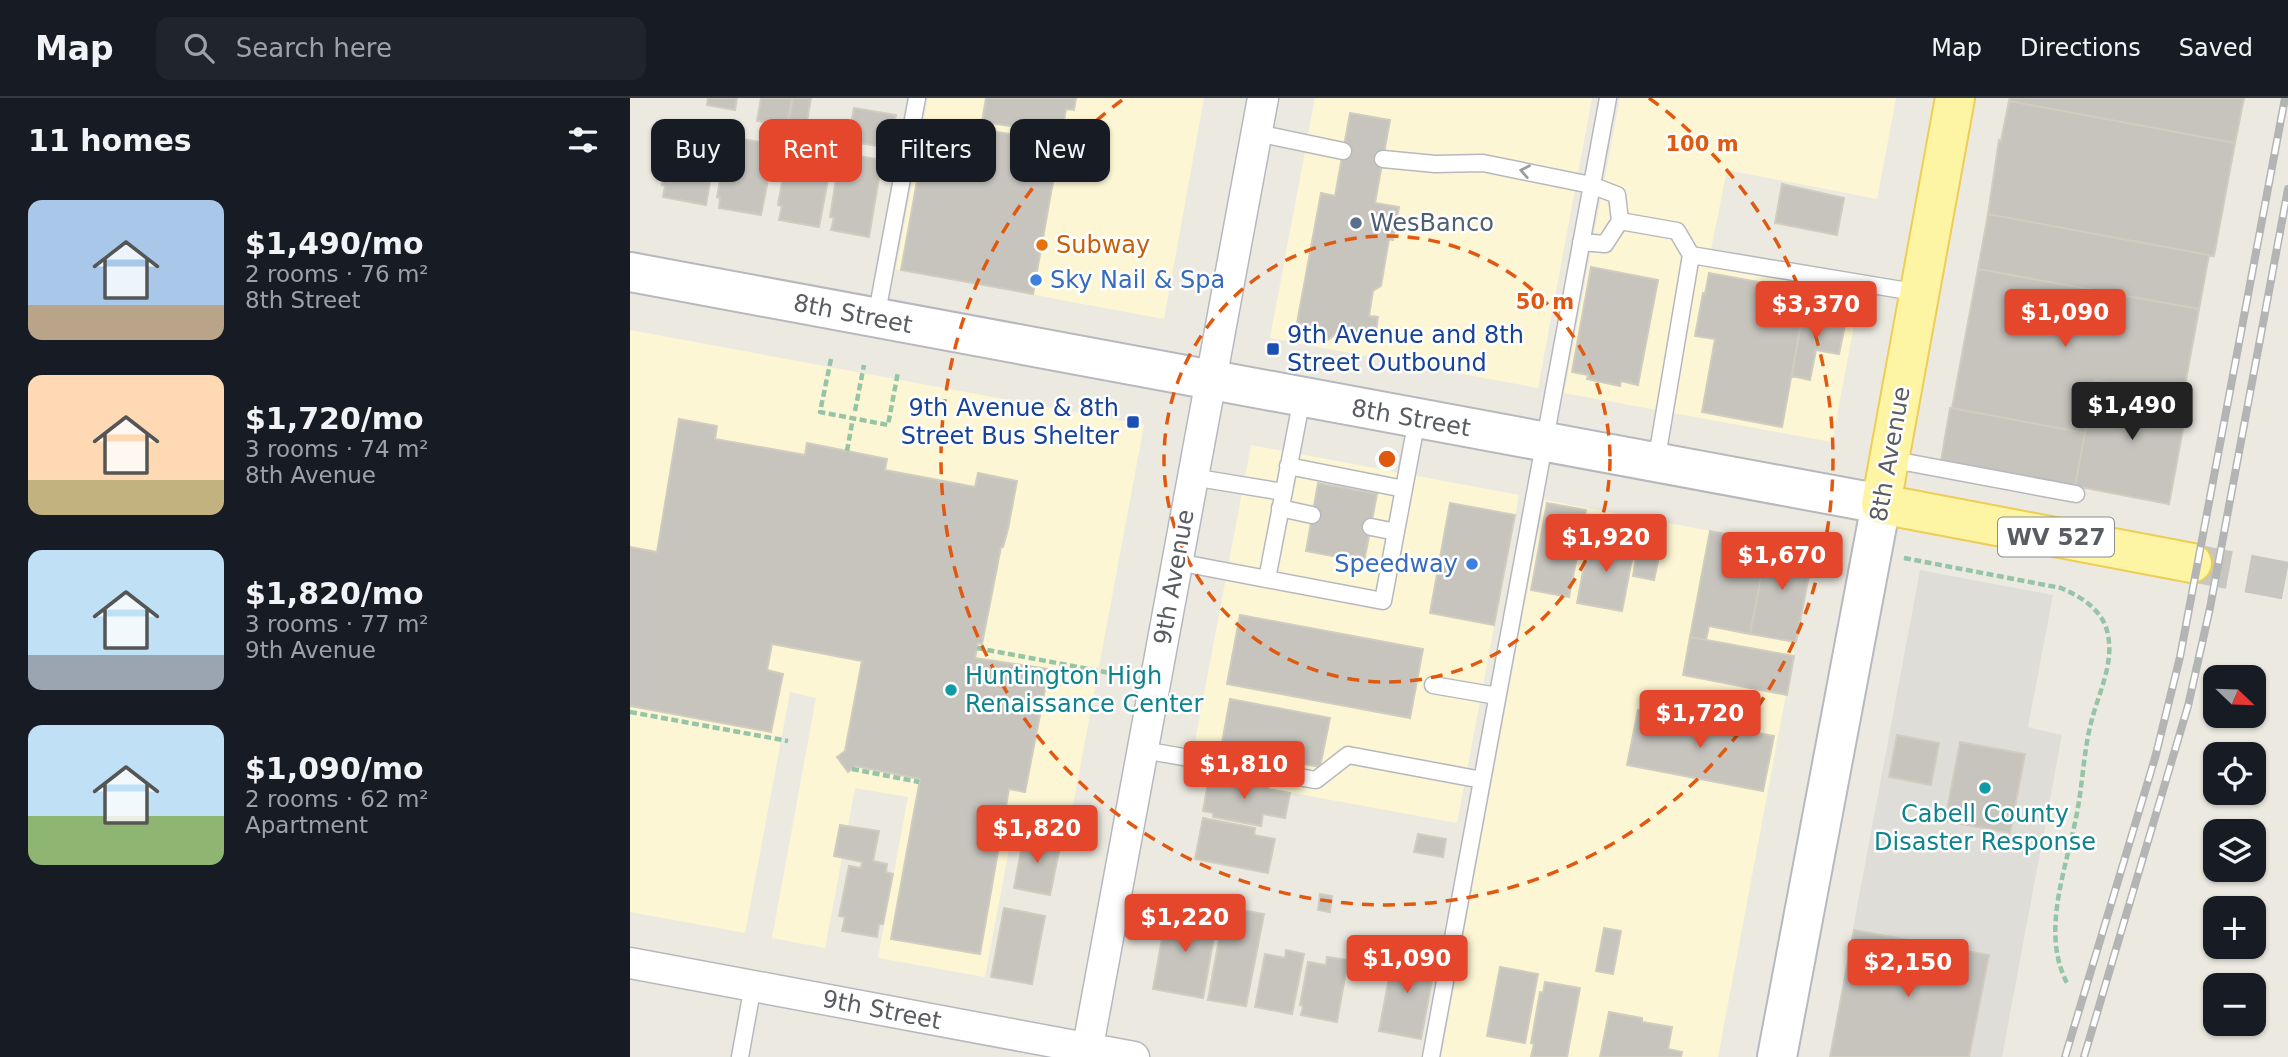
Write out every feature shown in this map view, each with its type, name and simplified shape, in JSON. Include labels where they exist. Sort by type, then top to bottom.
[{"type":"main road","name":"8th Avenue","points":[[1881,504],[1955,98]]},
{"type":"main road","name":"8th Street","points":[[1881,504],[2192,563]]},
{"type":"street","name":"9th Avenue","points":[[1087,1053],[1263,98]]},
{"type":"street","name":"8th Street","points":[[630,272],[1881,504]]},
{"type":"street","name":"8th Avenue","points":[[1777,1057],[1881,504]]},
{"type":"street","name":"9th Street","points":[[630,963],[753,985],[1087,1053],[1134,1057]]},
{"type":"lane","points":[[876,318],[917,98]]},
{"type":"lane","points":[[1431,1057],[1608,98]]},
{"type":"lane","points":[[1256,133],[1343,151]]},
{"type":"lane","points":[[1383,159],[1435,164],[1483,163],[1591,185],[1617,195],[1620,221],[1605,244],[1581,242]]},
{"type":"lane","points":[[1620,221],[1676,231],[1691,255],[1656,463]]},
{"type":"lane","points":[[1691,255],[1920,293]]},
{"type":"lane","points":[[1266,579],[1302,398]]},
{"type":"lane","points":[[1177,562],[1383,601],[1418,419]]},
{"type":"lane","points":[[1889,459],[2076,494]]},
{"type":"lane","points":[[1288,467],[1404,489]]},
{"type":"lane","points":[[1192,477],[1281,500],[1312,515]]},
{"type":"lane","points":[[1371,527],[1396,532]]},
{"type":"lane","points":[[1433,685],[1497,696]]},
{"type":"lane","points":[[1143,750],[1316,780],[1348,755],[1482,780]]},
{"type":"lane","points":[[740,1057],[753,985]]},
{"type":"path","points":[[831,359],[820,412],[888,425],[898,372]]},
{"type":"path","points":[[855,411],[864,365]]},
{"type":"path","points":[[847,451],[853,418]]},
{"type":"path","points":[[1872,553],[2061,589],[2077,595],[2104,621],[2108,635],[2109,659],[2091,723],[2078,808],[2057,902],[2058,966],[2067,983]]},
{"type":"path","points":[[977,648],[1110,673]]},
{"type":"path","points":[[630,712],[788,741]]},
{"type":"path","points":[[852,769],[919,782]]},
{"type":"shaded area","points":[[928,98],[1204,98],[1164,319],[896,269],[912,182],[996,182],[996,119],[924,119]]},
{"type":"shaded area","points":[[1315,98],[1592,98],[1538,388],[1270,338]]},
{"type":"shaded area","points":[[1620,98],[1896,98],[1877,199],[1727,170],[1710,254],[1862,283],[1832,442],[1564,393]]},
{"type":"shaded area","points":[[630,330],[1144,425],[1069,827],[1015,817],[985,977],[878,958],[908,797],[855,788],[825,948],[772,938],[816,698],[790,692],[745,933],[630,912]]},
{"type":"shaded area","points":[[1251,445],[1519,495],[1457,823],[1189,774]]},
{"type":"shaded area","points":[[1544,500],[1813,550],[1718,1057],[1441,1057]]},
{"type":"shaded area","points":[[1920,570],[2053,595],[2028,727],[2062,735],[2002,1057],[1829,1057]]},
{"type":"building","points":[[708,98],[737,98],[735,110],[707,105]]},
{"type":"building","points":[[761,98],[792,98],[788,119],[757,121]]},
{"type":"building","points":[[793,98],[811,98],[807,119],[789,119]]},
{"type":"building","points":[[986,98],[1076,98],[1074,110],[1066,109],[1064,119],[1010,119],[1010,126],[996,124],[996,119],[982,119]]},
{"type":"building","points":[[2010,98],[2244,98],[2235,143],[2009,101]]},
{"type":"building","points":[[2009,101],[2235,143],[2214,256],[1988,214],[1999,140],[2001,141]]},
{"type":"building","points":[[854,108],[896,115],[895,119],[876,119],[876,146],[862,143],[862,119],[852,119]]},
{"type":"building","name":"WesBanco","points":[[1350,113],[1390,120],[1375,203],[1399,207],[1393,240],[1389,239],[1381,286],[1373,291],[1369,316],[1378,317],[1375,337],[1340,331],[1326,341],[1316,326],[1297,323],[1321,193],[1335,196]]},
{"type":"building","points":[[996,132],[1010,134],[1010,182],[1053,182],[1033,294],[901,270],[917,182],[996,182]]},
{"type":"building","points":[[745,139],[759,142],[759,182],[768,182],[761,215],[719,208],[720,198],[717,197],[720,182],[745,182]]},
{"type":"building","points":[[862,157],[876,159],[876,182],[878,182],[869,237],[831,230],[834,218],[830,217],[835,182],[862,182]]},
{"type":"building","points":[[663,182],[710,182],[706,205],[663,197],[665,186]]},
{"type":"building","points":[[782,182],[828,182],[819,227],[779,220],[782,206],[778,205]]},
{"type":"building","points":[[1782,184],[1844,198],[1837,235],[1775,223]]},
{"type":"building","points":[[1988,214],[2209,255],[2199,309],[1978,269]]},
{"type":"building","points":[[1591,267],[1658,280],[1638,385],[1621,381],[1620,386],[1587,379],[1588,375],[1572,372]]},
{"type":"building","points":[[1978,269],[2199,309],[2183,396],[2095,380],[2085,433],[1952,408]]},
{"type":"building","points":[[1709,273],[1801,290],[1796,310],[1803,312],[1782,427],[1702,412],[1715,339],[1695,336]]},
{"type":"building","points":[[1803,312],[1846,320],[1839,354],[1816,350],[1810,380],[1792,376]]},
{"type":"building","points":[[2095,380],[2189,397],[2169,504],[2075,486]]},
{"type":"building","points":[[1950,408],[2085,433],[2075,486],[1941,461]]},
{"type":"building","name":"Huntington High Renaissance Center","points":[[679,419],[717,426],[715,439],[805,455],[807,443],[887,459],[885,470],[975,487],[978,473],[1017,481],[982,644],[978,643],[975,658],[1049,669],[1025,792],[1009,789],[980,954],[891,939],[920,779],[855,766],[848,772],[837,757],[845,751],[862,661],[772,644],[767,670],[783,674],[771,732],[630,706],[630,547],[657,552]]},
{"type":"building","name":"Speedway","points":[[1318,483],[1377,494],[1364,562],[1306,551]]},
{"type":"building","name":"Speedway","points":[[1450,503],[1515,515],[1494,625],[1430,613]]},
{"type":"building","points":[[1547,503],[1586,510],[1569,597],[1531,590]]},
{"type":"building","points":[[1609,515],[1666,524],[1654,580],[1633,576],[1639,540],[1606,533]]},
{"type":"building","points":[[1710,531],[1768,542],[1750,634],[1709,626],[1706,640],[1690,637]]},
{"type":"building","points":[[1593,536],[1631,543],[1629,552],[1633,554],[1622,611],[1577,603],[1588,545],[1591,545]]},
{"type":"building","points":[[1768,542],[1814,550],[1796,642],[1750,634]]},
{"type":"building","points":[[1240,615],[1423,649],[1410,718],[1227,684]]},
{"type":"building","points":[[1690,637],[1794,656],[1787,695],[1683,675]]},
{"type":"building","points":[[1230,699],[1330,718],[1320,767],[1221,748]]},
{"type":"building","points":[[1638,710],[1774,736],[1763,791],[1627,765]]},
{"type":"building","points":[[1897,735],[1939,743],[1931,785],[1889,777]]},
{"type":"building","name":"Cabell County Disaster Response","points":[[1960,742],[2025,754],[2010,833],[1945,821]]},
{"type":"building","points":[[1220,777],[1269,786],[1268,789],[1290,793],[1285,818],[1263,814],[1261,826],[1213,817],[1213,813],[1203,811],[1209,778],[1220,780]]},
{"type":"building","points":[[1203,818],[1255,828],[1254,835],[1275,839],[1268,873],[1195,859]]},
{"type":"building","points":[[840,825],[879,831],[873,861],[887,864],[886,872],[893,874],[883,924],[879,924],[877,937],[842,931],[845,917],[839,916],[849,866],[861,868],[862,862],[834,856]]},
{"type":"building","points":[[1418,834],[1446,839],[1443,857],[1414,852]]},
{"type":"building","points":[[1024,835],[1061,842],[1050,895],[1014,888]]},
{"type":"building","points":[[1320,894],[1332,896],[1330,912],[1318,910]]},
{"type":"building","points":[[1225,907],[1264,914],[1246,1006],[1208,1000]]},
{"type":"building","points":[[1004,908],[1045,916],[1032,984],[991,977]]},
{"type":"building","points":[[1167,911],[1217,920],[1203,998],[1153,989]]},
{"type":"building","points":[[1604,928],[1621,931],[1613,974],[1596,971]]},
{"type":"building","points":[[1854,930],[1989,955],[1969,1057],[1830,1057]]},
{"type":"building","points":[[1286,950],[1304,954],[1292,1014],[1255,1007],[1265,954],[1285,958]]},
{"type":"building","points":[[1394,951],[1436,959],[1421,1039],[1379,1031]]},
{"type":"building","points":[[1327,957],[1348,960],[1337,1022],[1301,1015],[1303,1006],[1300,1005],[1308,962],[1326,965]]},
{"type":"building","points":[[1500,967],[1538,974],[1525,1043],[1487,1036]]},
{"type":"building","points":[[1545,982],[1580,988],[1567,1057],[1531,1057],[1540,992],[1543,993]]},
{"type":"building","points":[[1609,1012],[1672,1027],[1668,1049],[1682,1052],[1681,1057],[1600,1057]]},
{"type":"tunnel","points":[[2192,563],[2288,581]]},
{"type":"railway","points":[[2065,1057],[2155,758],[2180,657],[2285,98]]},
{"type":"railway","points":[[2084,1057],[2188,706],[2210,608],[2288,189]]},
{"type":"place","name":"WesBanco","points":[[1356,223]]},
{"type":"place","name":"Subway","points":[[1042,245]]},
{"type":"place","name":"Sky Nail & Spa","points":[[1036,280]]},
{"type":"place","name":"9th Avenue and 8th Street Outbound","points":[[1273,349]]},
{"type":"place","name":"9th Avenue & 8th Street Bus Shelter","points":[[1133,422]]},
{"type":"place","name":"Speedway","points":[[1472,564]]},
{"type":"place","name":"Huntington High Renaissance Center","points":[[951,690]]},
{"type":"place","name":"Cabell County Disaster Response","points":[[1985,788]]}]
